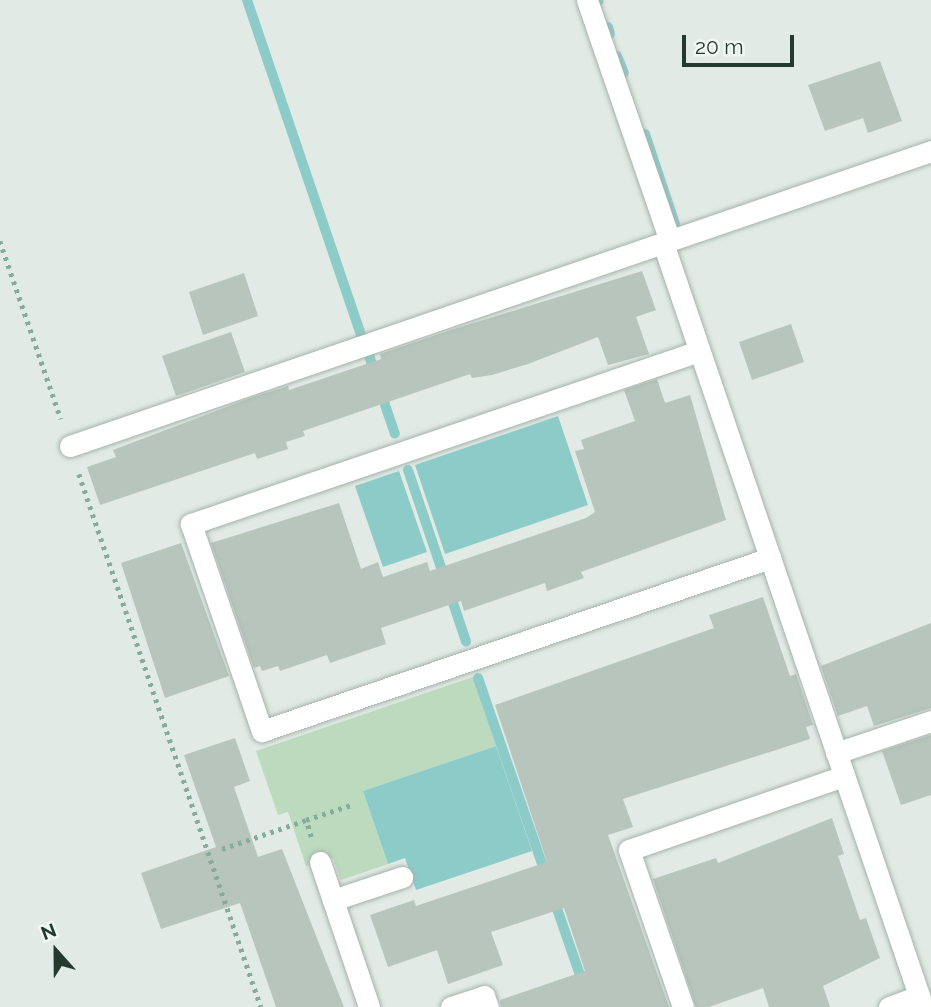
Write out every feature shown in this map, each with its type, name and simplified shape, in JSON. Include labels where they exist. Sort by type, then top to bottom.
[{"type":"street","points":[[587,0],[699,351],[921,1002],[889,1007]]},
{"type":"street","points":[[70,446],[931,151]]},
{"type":"street","points":[[699,351],[191,524],[262,731],[770,558]]},
{"type":"street","points":[[836,753],[931,721]]},
{"type":"street","points":[[683,1007],[629,850],[844,776]]},
{"type":"street","points":[[320,862],[369,1007]]},
{"type":"street","points":[[333,900],[402,877]]},
{"type":"street","points":[[451,1007],[484,996],[488,1007]]},
{"type":"path","points":[[0,241],[261,1007]]},
{"type":"path","points":[[222,849],[354,804]]},
{"type":"path","points":[[306,820],[320,862]]},
{"type":"green space","points":[[473,677],[496,746],[363,791],[388,864],[341,880],[333,858],[306,866],[288,812],[278,815],[256,751]]},
{"type":"water","points":[[558,416],[588,505],[445,554],[415,465]]},
{"type":"water","points":[[399,471],[427,552],[383,567],[355,486]]},
{"type":"water","points":[[496,746],[532,851],[416,890],[405,858],[388,864],[363,791]]},
{"type":"building","points":[[880,61],[902,121],[868,133],[863,118],[825,131],[808,85]]},
{"type":"building","points":[[642,271],[656,310],[636,317],[649,354],[608,365],[598,337],[528,364],[492,375],[472,378],[470,374],[303,431],[305,436],[286,442],[288,449],[257,459],[255,453],[100,505],[87,467],[116,457],[113,450],[253,397],[288,386],[289,390],[381,359],[380,354]]},
{"type":"building","points":[[244,273],[258,316],[203,335],[189,292]]},
{"type":"building","points":[[791,324],[804,362],[752,380],[739,342]]},
{"type":"building","points":[[231,332],[245,372],[176,396],[162,356]]},
{"type":"building","points":[[657,379],[665,403],[690,395],[726,520],[581,572],[584,578],[547,591],[545,583],[464,611],[461,601],[381,628],[386,644],[330,663],[327,655],[280,671],[278,666],[262,671],[260,666],[254,668],[211,543],[339,503],[361,569],[378,562],[383,577],[427,562],[430,571],[586,518],[595,512],[575,451],[584,449],[581,440],[635,421],[624,390]]},
{"type":"building","points":[[181,543],[229,676],[165,698],[121,563]]},
{"type":"building","points":[[763,597],[790,676],[796,674],[813,725],[806,727],[810,739],[623,799],[633,827],[608,835],[669,1007],[501,1007],[500,1000],[585,971],[564,908],[491,932],[503,965],[448,984],[437,950],[388,967],[370,915],[414,900],[416,906],[547,862],[495,705],[714,628],[709,615]]},
{"type":"building","points":[[931,623],[931,708],[874,726],[867,706],[838,716],[821,666]]},
{"type":"building","points":[[931,735],[931,795],[901,805],[882,751]]},
{"type":"building","points":[[235,738],[250,781],[234,787],[258,857],[282,849],[344,1007],[276,1007],[240,903],[161,929],[141,873],[216,847],[184,755]]},
{"type":"building","points":[[832,818],[844,854],[838,856],[860,920],[866,918],[880,958],[823,986],[830,1007],[769,1007],[763,988],[709,1007],[696,1007],[653,879],[716,858],[718,863]]},
{"type":"waterway","points":[[247,0],[361,334]]},
{"type":"waterway","points":[[608,27],[610,34]]},
{"type":"waterway","points":[[617,56],[624,73]]},
{"type":"waterway","points":[[645,134],[675,224]]},
{"type":"waterway","points":[[369,355],[375,375]]},
{"type":"waterway","points":[[380,390],[395,434]]},
{"type":"waterway","points":[[408,470],[466,641]]},
{"type":"waterway","points":[[478,678],[546,875]]},
{"type":"waterway","points":[[553,897],[591,1007]]}]
